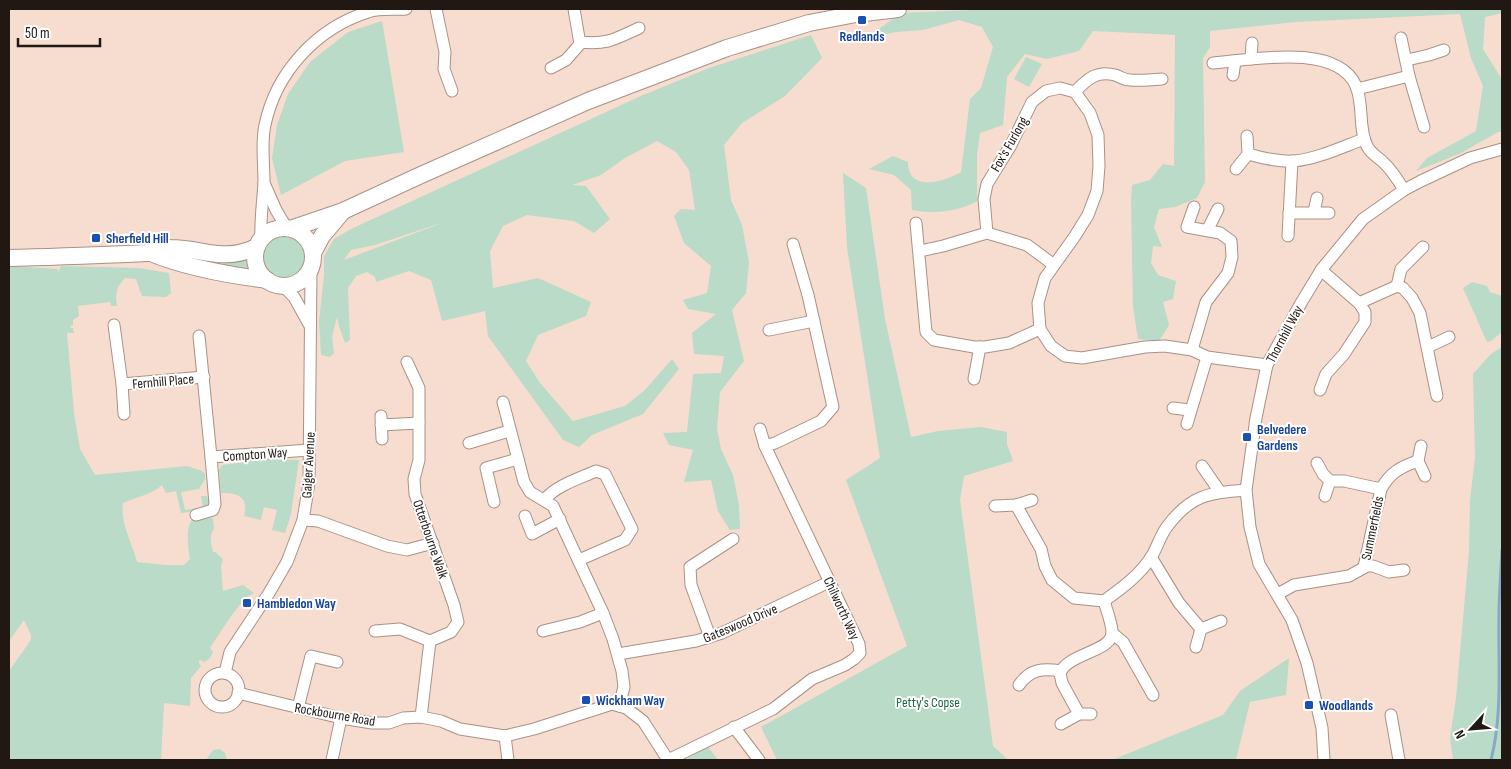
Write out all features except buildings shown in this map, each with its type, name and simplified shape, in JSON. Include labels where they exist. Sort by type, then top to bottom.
[{"type":"highway","points":[[9,258],[151,253],[167,247],[233,255],[259,243],[273,230],[290,227],[343,211],[421,174],[588,101],[727,48],[809,23],[856,14],[898,9]]},
{"type":"highway","points":[[151,253],[171,261],[241,277],[267,280],[284,287],[292,286],[305,279],[314,251],[322,236],[343,211]]},
{"type":"highway","points":[[290,227],[307,238],[314,251]]},
{"type":"highway","points":[[259,243],[255,253],[256,264],[267,280]]},
{"type":"street","points":[[259,243],[264,183],[264,126],[272,101],[282,80],[296,59],[340,25],[370,11],[406,9]]},
{"type":"street","points":[[436,9],[445,52],[444,69],[452,91]]},
{"type":"street","points":[[551,68],[566,60],[580,44],[574,9]]},
{"type":"street","points":[[580,42],[596,44],[611,41],[639,28]]},
{"type":"street","points":[[1401,38],[1409,76],[1424,127]]},
{"type":"street","points":[[1251,59],[1252,43]]},
{"type":"street","points":[[1407,60],[1430,61],[1444,50]]},
{"type":"street","points":[[1212,63],[1297,57],[1335,65],[1346,72],[1352,78],[1357,89],[1367,148],[1373,155],[1383,161],[1404,190]]},
{"type":"street","points":[[1233,75],[1234,61]]},
{"type":"street","points":[[1162,79],[1131,80],[1116,75],[1094,74],[1075,92],[1090,113],[1098,135],[1098,191],[1088,215],[1045,278],[1038,303],[1040,329],[1051,346],[1065,356],[1082,358],[1146,347],[1165,346],[1192,350],[1207,357],[1267,365]]},
{"type":"street","points":[[1357,89],[1409,76]]},
{"type":"street","name":"Fox's Furlong","points":[[987,233],[984,199],[987,184],[1011,145],[1032,102],[1046,91],[1060,88],[1075,92]]},
{"type":"street","points":[[1236,169],[1248,154],[1246,136]]},
{"type":"street","points":[[1248,154],[1292,161],[1307,158],[1364,139]]},
{"type":"street","name":"Thornhill Way","points":[[1324,760],[1322,728],[1307,663],[1292,620],[1259,564],[1250,528],[1246,490],[1256,418],[1267,365],[1321,270],[1363,218],[1404,190],[1470,158],[1502,149]]},
{"type":"street","points":[[1288,236],[1292,161]]},
{"type":"street","points":[[264,183],[276,210],[290,227]]},
{"type":"street","points":[[1314,212],[1317,198]]},
{"type":"street","points":[[1192,350],[1206,302],[1228,273],[1232,257],[1231,240],[1220,233],[1187,227],[1194,207]]},
{"type":"street","points":[[1208,230],[1218,209]]},
{"type":"street","points":[[1289,213],[1329,213]]},
{"type":"street","points":[[916,223],[920,250],[926,332],[934,340],[980,347],[1009,343],[1040,329]]},
{"type":"street","points":[[920,250],[943,246],[987,233],[1027,245],[1054,265]]},
{"type":"street","points":[[765,446],[821,421],[834,407],[808,295],[793,244]]},
{"type":"street","points":[[1397,286],[1402,269],[1423,247]]},
{"type":"street","name":"Gaiger Avenue","points":[[224,673],[230,652],[287,562],[303,520],[309,483],[310,268]]},
{"type":"street","points":[[1320,390],[1329,365],[1344,354],[1365,322],[1365,312],[1359,303],[1321,270]]},
{"type":"street","points":[[1359,303],[1397,286],[1403,288],[1412,298],[1420,314],[1437,396]]},
{"type":"street","name":"Gaiger Avenue","points":[[284,287],[294,297],[309,326]]},
{"type":"street","points":[[769,330],[814,321]]},
{"type":"street","name":"Fernhill Place","points":[[114,325],[124,414]]},
{"type":"street","points":[[200,336],[211,457]]},
{"type":"street","points":[[1428,347],[1449,337]]},
{"type":"street","points":[[974,379],[980,347]]},
{"type":"street","points":[[1187,424],[1207,357]]},
{"type":"street","name":"Otterbourne Walk","points":[[407,362],[418,388],[419,460],[414,486],[422,517],[433,543],[458,622],[451,632],[430,641]]},
{"type":"street","name":"Fernhill Place","points":[[122,384],[204,378]]},
{"type":"street","points":[[503,402],[509,431],[524,482],[530,492],[553,506],[579,560],[618,654],[624,687],[619,706],[626,708],[643,721],[668,760]]},
{"type":"street","points":[[1173,408],[1190,410]]},
{"type":"street","points":[[382,439],[381,420],[419,423]]},
{"type":"street","name":"Chilworth Way","points":[[668,760],[773,709],[812,679],[845,665],[860,653],[859,644],[765,446],[760,429]]},
{"type":"street","points":[[469,443],[509,431]]},
{"type":"street","points":[[1421,446],[1418,460],[1425,476]]},
{"type":"street","name":"Compton Way","points":[[196,515],[213,510],[215,504],[211,457],[309,450]]},
{"type":"street","points":[[494,502],[486,468],[518,459]]},
{"type":"street","name":"Summerfields","points":[[1364,567],[1381,489],[1387,478],[1400,468],[1418,460]]},
{"type":"street","points":[[1318,463],[1323,474],[1330,481],[1325,496]]},
{"type":"street","points":[[1202,466],[1220,492]]},
{"type":"street","points":[[544,500],[551,492],[596,471],[605,474],[632,529],[625,540],[579,560]]},
{"type":"street","name":"Summerfields","points":[[1330,481],[1344,481],[1381,489]]},
{"type":"street","points":[[1016,505],[1041,549],[1052,580],[1074,598],[1104,601],[1129,584],[1151,557],[1166,528],[1185,506],[1204,496],[1220,492],[1246,490]]},
{"type":"street","points":[[995,506],[1016,505],[1032,500]]},
{"type":"street","points":[[525,516],[532,534],[560,519]]},
{"type":"street","points":[[303,520],[318,522],[387,546],[407,550],[433,543]]},
{"type":"street","points":[[710,637],[691,585],[690,568],[733,539]]},
{"type":"street","points":[[1151,557],[1179,603],[1201,630]]},
{"type":"street","points":[[1278,594],[1294,585],[1349,576],[1364,567],[1373,566],[1390,576],[1404,570]]},
{"type":"street","name":"Gateswood Drive","points":[[618,654],[664,648],[710,637],[779,607],[829,582]]},
{"type":"street","points":[[1104,601],[1112,633],[1123,642],[1153,695]]},
{"type":"street","points":[[543,631],[580,622],[602,613]]},
{"type":"street","points":[[1201,630],[1221,622]]},
{"type":"street","points":[[375,631],[400,629],[430,641],[421,717]]},
{"type":"street","points":[[1196,647],[1201,630]]},
{"type":"street","points":[[1061,724],[1085,714],[1062,683],[1061,671],[1064,665],[1073,658],[1107,643],[1112,633]]},
{"type":"street","points":[[298,708],[311,656],[337,662]]},
{"type":"street","points":[[1019,685],[1028,675],[1041,669],[1061,671]]},
{"type":"street","points":[[218,673],[224,673],[230,675],[237,683],[238,693],[233,702],[222,707],[212,704],[207,698],[205,689],[209,678],[218,673]]},
{"type":"street","name":"Rockbourne Road","points":[[238,693],[341,718],[372,723],[389,723],[403,718],[421,717],[441,721],[460,728],[505,736],[534,729],[612,704],[619,706]]},
{"type":"street","points":[[1391,715],[1400,760]]},
{"type":"street","points":[[332,760],[341,718]]},
{"type":"street","points":[[734,727],[759,760]]},
{"type":"street","points":[[505,736],[508,760]]},
{"type":"street","points":[[1395,741],[1407,739]]},
{"type":"green space","points":[[997,9],[1502,9],[1502,13],[1485,17],[1483,49],[1501,78],[1502,132],[1498,132],[1459,154],[1416,171],[1427,158],[1476,131],[1483,86],[1471,58],[1460,14],[1295,22],[1210,31],[1210,47],[1203,58],[1205,182],[1197,198],[1175,207],[1159,209],[1154,227],[1162,247],[1153,246],[1151,263],[1158,275],[1176,281],[1173,299],[1163,302],[1169,325],[1159,341],[1138,339],[1133,307],[1132,185],[1150,180],[1163,164],[1174,166],[1175,35],[1093,31],[1079,51],[1047,59],[1025,54],[1007,77],[1003,125],[980,133],[977,155],[977,201],[970,205],[945,211],[928,212],[912,210],[911,190],[894,175],[869,169],[893,156],[908,162],[910,172],[914,178],[920,181],[937,181],[961,172],[970,99],[981,88],[993,47],[982,27],[959,20],[923,30],[896,32],[865,39],[901,13]]},
{"type":"green space","points":[[382,21],[404,152],[345,161],[281,195],[272,158],[277,125],[288,94],[310,62],[348,32]]},
{"type":"green space","points":[[811,35],[822,58],[785,96],[742,123],[724,145],[731,200],[742,225],[749,262],[746,293],[732,310],[744,361],[720,392],[717,429],[721,449],[733,475],[739,505],[740,529],[730,530],[718,511],[711,480],[684,482],[693,450],[669,445],[663,433],[687,432],[693,374],[721,373],[724,356],[694,354],[692,333],[716,314],[688,309],[683,300],[707,293],[711,266],[684,243],[674,216],[681,209],[695,210],[689,170],[676,152],[657,141],[625,158],[601,175],[572,185],[586,186],[610,219],[594,233],[574,221],[527,215],[503,226],[490,251],[493,288],[538,278],[591,302],[586,316],[538,335],[526,361],[540,383],[573,421],[625,406],[645,390],[672,359],[679,369],[643,414],[592,435],[579,447],[563,440],[488,336],[485,311],[442,321],[431,280],[409,271],[376,282],[375,277],[367,272],[356,276],[348,288],[350,340],[345,343],[337,317],[332,337],[334,353],[330,357],[321,355],[319,322],[324,256],[334,239],[351,229],[641,96],[709,68]],"holes":[[[447,221],[344,260],[351,250],[375,245]]]},
{"type":"green space","points":[[1026,57],[1042,64],[1029,87],[1014,79]]},
{"type":"green space","name":"Petty's Copse","points":[[843,173],[866,188],[885,319],[911,437],[938,431],[981,427],[1007,432],[1007,444],[1013,461],[964,476],[960,500],[993,746],[1008,760],[777,760],[761,727],[907,646],[846,480],[880,458],[847,247]]},
{"type":"green space","points":[[288,236],[296,239],[302,245],[305,257],[302,269],[296,275],[280,278],[272,275],[266,269],[263,253],[266,245],[272,239]]},
{"type":"green space","points":[[208,258],[246,259],[250,272],[206,264]]},
{"type":"green space","points":[[9,266],[58,269],[58,273],[61,266],[139,268],[169,273],[171,293],[166,297],[142,296],[136,279],[125,278],[117,291],[117,306],[111,306],[110,302],[78,306],[79,316],[73,320],[73,325],[70,326],[73,328],[74,333],[67,333],[74,413],[80,449],[95,475],[187,466],[202,471],[205,474],[205,479],[199,489],[181,492],[185,510],[203,507],[201,496],[206,496],[210,500],[209,507],[203,510],[181,513],[176,491],[166,493],[162,485],[148,494],[123,503],[123,518],[137,562],[184,565],[190,559],[188,534],[192,519],[209,517],[213,519],[214,529],[211,534],[211,540],[213,552],[223,559],[221,566],[223,591],[243,585],[254,593],[243,601],[224,626],[210,648],[213,652],[210,658],[205,662],[199,660],[201,666],[191,678],[190,706],[164,703],[161,760],[9,760],[9,671],[31,640],[31,635],[24,620],[9,641]]},
{"type":"green space","points":[[1472,282],[1487,286],[1490,292],[1502,296],[1502,332],[1491,341],[1487,342],[1463,288]]},
{"type":"green space","points":[[1502,347],[1502,760],[1453,760],[1450,738],[1456,698],[1469,551],[1470,500],[1475,458],[1473,374],[1491,354]]},
{"type":"green space","points":[[270,459],[299,460],[291,514],[285,533],[272,530],[277,510],[264,507],[261,520],[244,516],[245,505],[241,497],[221,493],[219,470],[222,465]]},
{"type":"green space","points":[[1289,658],[1286,695],[1250,702],[1236,760],[1112,760],[1223,715],[1240,691]]},
{"type":"green space","points":[[708,747],[718,760],[687,760],[687,759]]},
{"type":"green space","points":[[220,749],[225,753],[227,760],[206,760],[213,750]]},
{"type":"waterway","points":[[1491,760],[1499,706],[1499,607],[1502,550]]},
{"type":"place","name":"Redlands","points":[[862,20]]},
{"type":"place","name":"Sherfield Hill","points":[[96,238]]},
{"type":"place","name":"Belvedere Gardens","points":[[1247,437]]},
{"type":"place","name":"Hambledon Way","points":[[247,603]]},
{"type":"place","name":"Wickham Way","points":[[586,700]]},
{"type":"place","name":"Woodlands","points":[[1309,705]]}]
